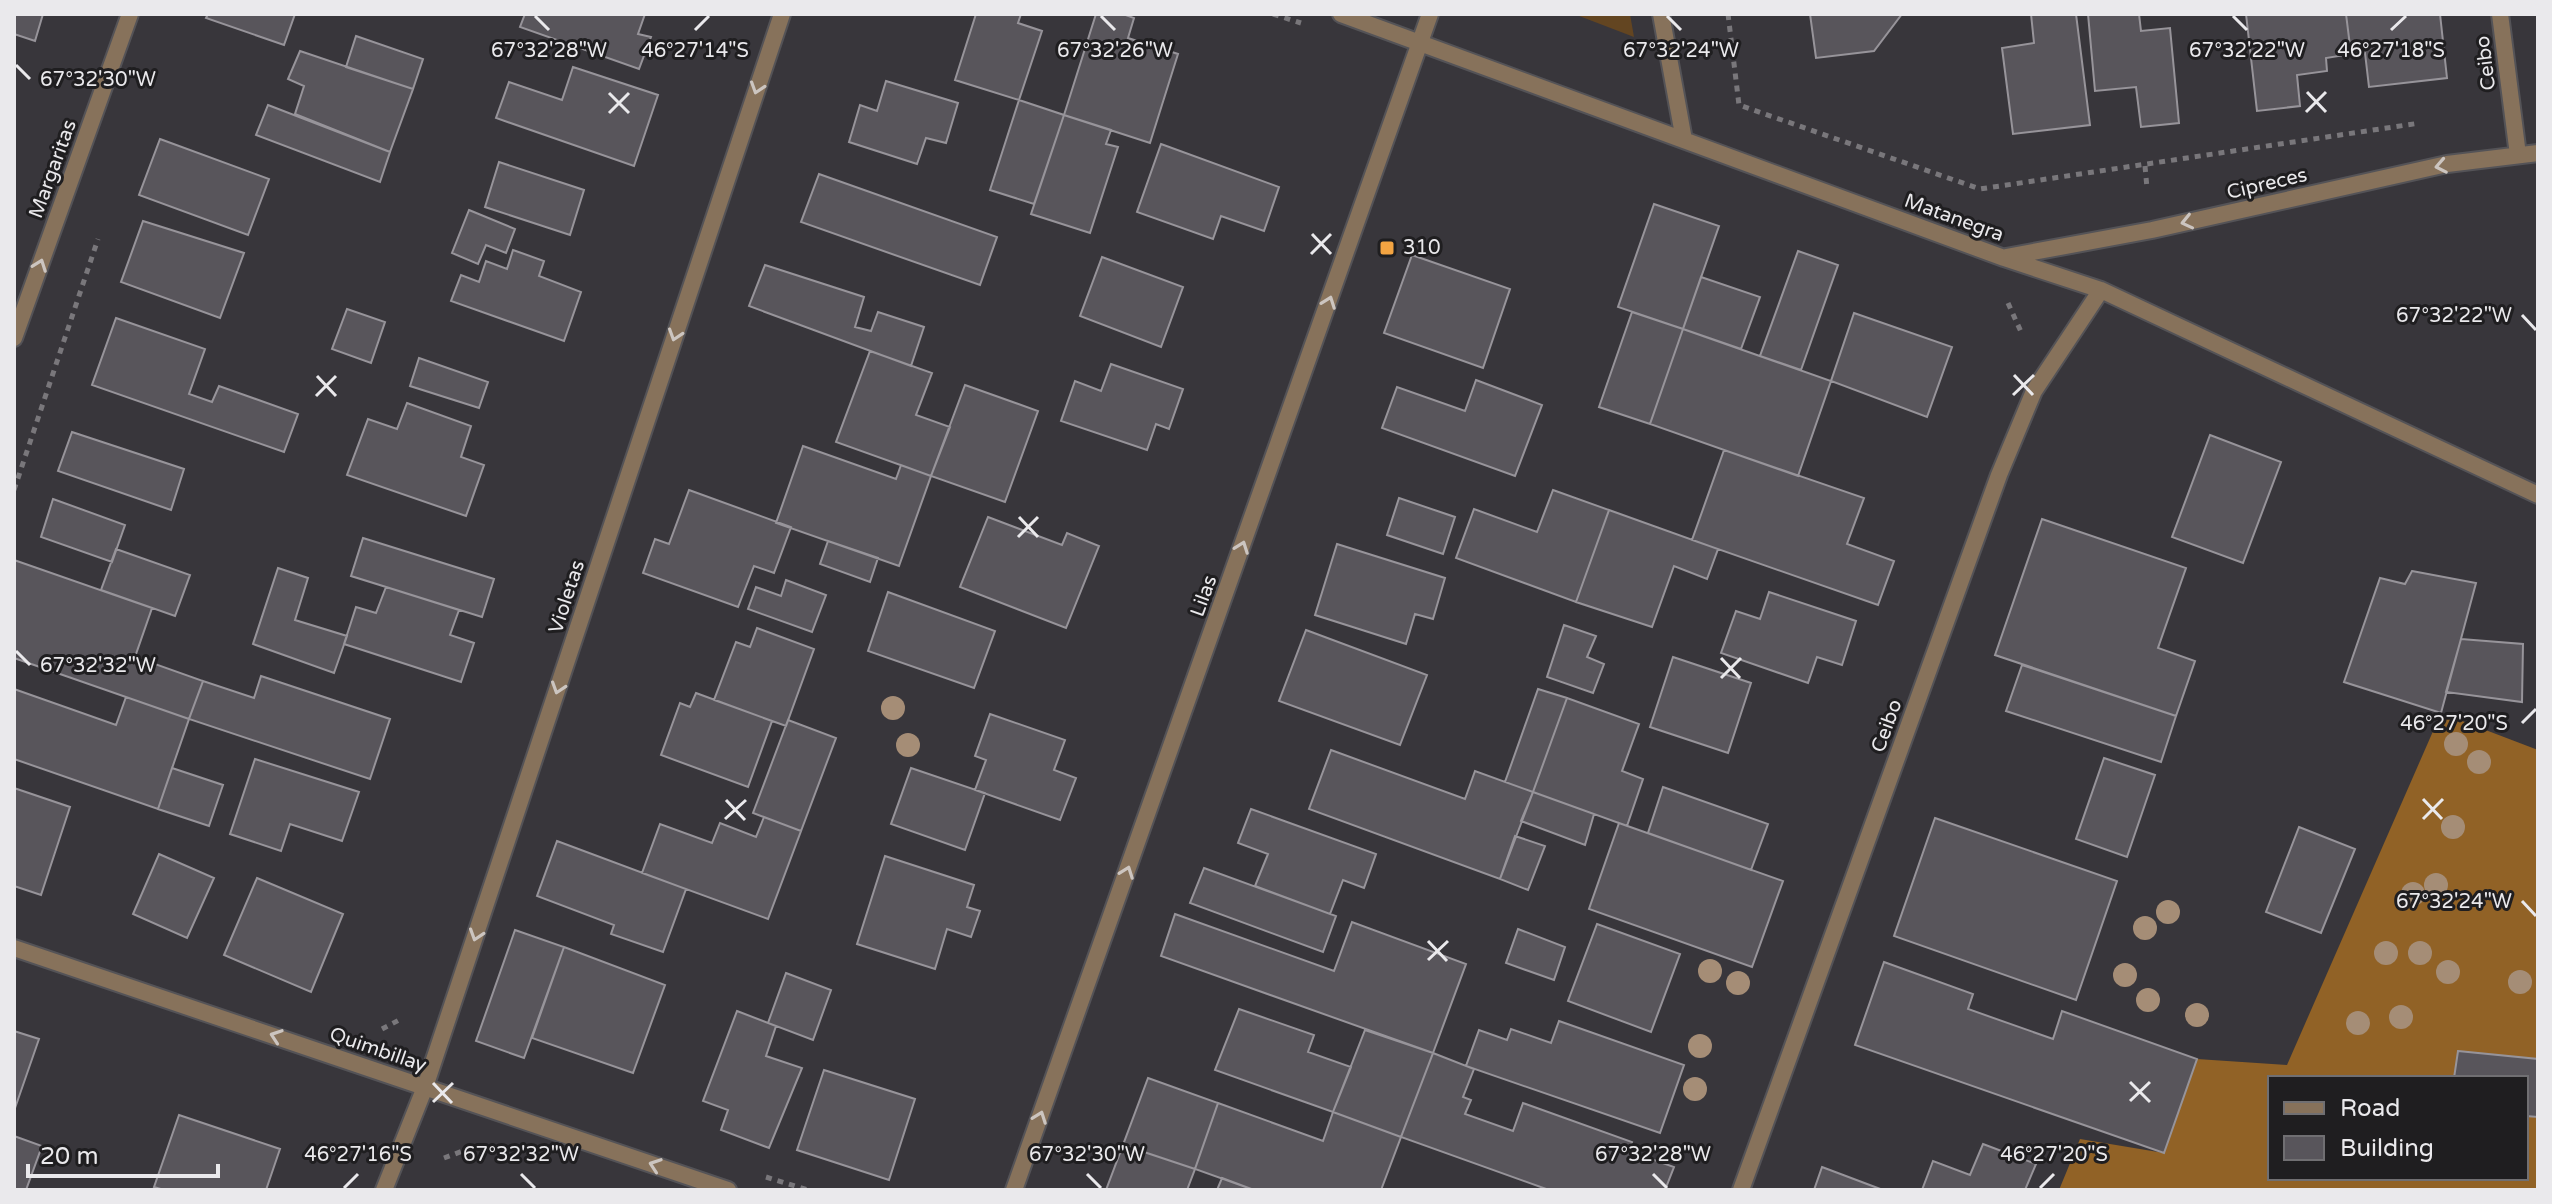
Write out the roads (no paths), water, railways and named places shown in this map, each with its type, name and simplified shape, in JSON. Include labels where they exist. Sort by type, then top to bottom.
[{"type":"street","name":"Margaritas","points":[[14,338],[130,14]]},
{"type":"street","name":"Violetas","points":[[384,1190],[425,1087],[782,14]]},
{"type":"street","name":"Matanegra","points":[[1341,14],[2004,258],[2101,290],[2538,495]]},
{"type":"street","name":"Lilas","points":[[1014,1190],[1430,14]]},
{"type":"street","points":[[1661,14],[1684,140]]},
{"type":"street","name":"Ceibo","points":[[2500,14],[2518,155]]},
{"type":"street","name":"Cipreces","points":[[2004,258],[2152,230],[2447,164],[2538,153]]},
{"type":"street","name":"Ceibo","points":[[1741,1190],[1999,475],[2034,391],[2101,290]]},
{"type":"street","name":"Quimbillay","points":[[14,948],[728,1190]]},
{"type":"place","name":"310","points":[[1387,248]]}]
